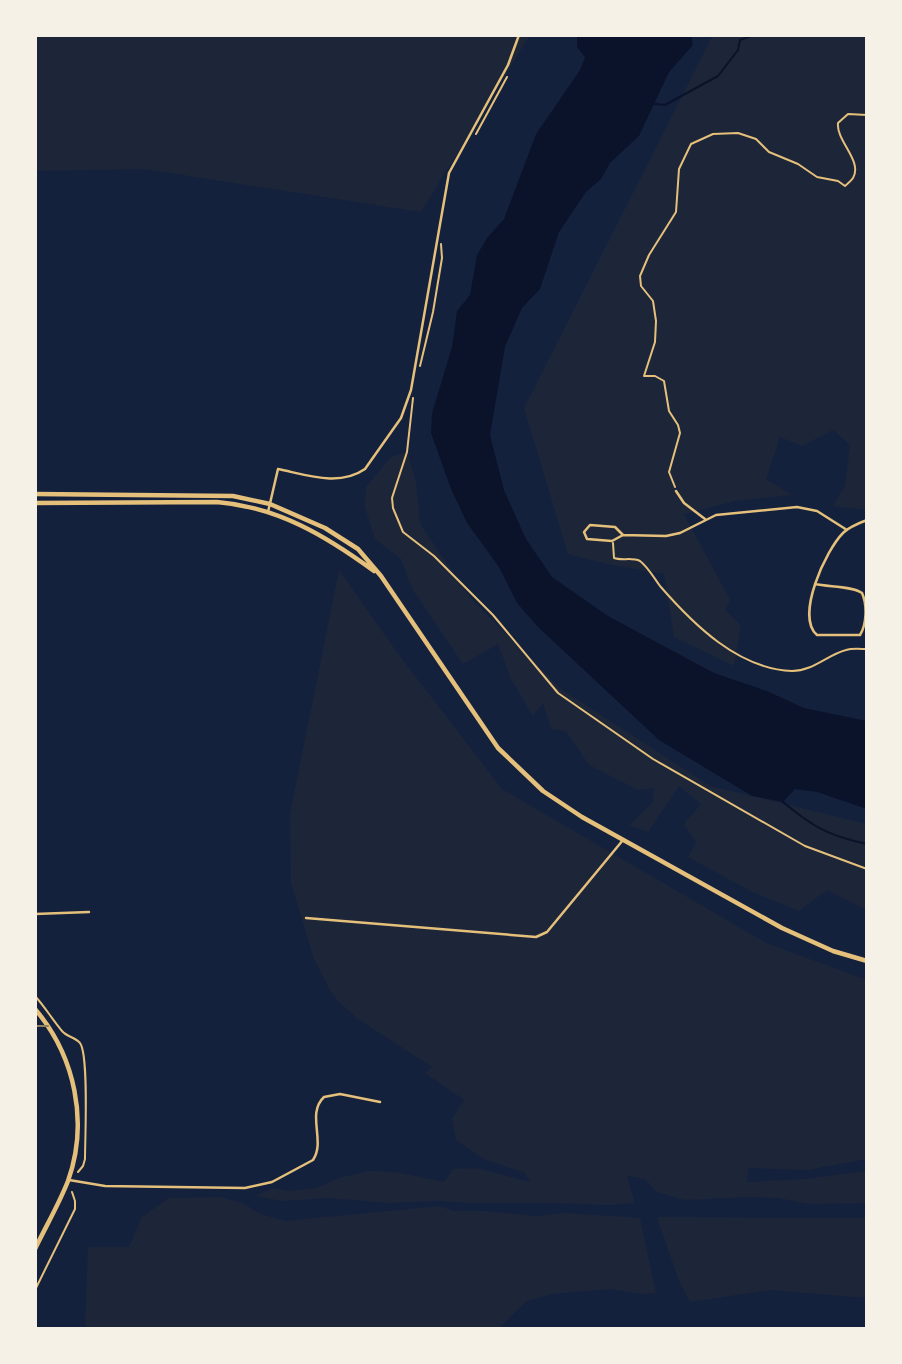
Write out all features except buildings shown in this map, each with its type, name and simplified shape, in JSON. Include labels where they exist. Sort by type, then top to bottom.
[{"type":"main road","points":[[35,494],[221,495],[270,504],[325,528],[358,549],[381,576],[498,748],[543,791],[623,841],[793,933],[833,951],[867,961]]},
{"type":"main road","points":[[35,503],[217,502],[268,512],[318,532],[381,576]]},
{"type":"main road","points":[[35,1009],[61,1049],[75,1092],[77,1136],[68,1180],[35,1249]]},
{"type":"street","points":[[268,512],[278,469],[340,480],[356,475],[365,469],[401,418],[414,379],[446,183],[508,65],[519,35]]},
{"type":"street","points":[[676,491],[681,500],[705,519]]},
{"type":"street","points":[[623,535],[613,527],[590,525],[584,531],[589,540],[613,541],[623,535],[674,535],[705,519],[727,513],[804,508],[824,514],[847,530]]},
{"type":"street","points":[[815,584],[855,589],[862,593],[865,599],[864,626],[860,635],[821,636],[813,632],[809,614],[815,584],[832,548],[847,530],[867,520]]},
{"type":"street","points":[[306,918],[537,937],[547,932],[623,841]]},
{"type":"street","points":[[35,914],[89,912]]},
{"type":"street","points":[[68,1180],[120,1187],[245,1188],[262,1185],[313,1160],[317,1148],[317,1107],[324,1097],[340,1094],[380,1102]]},
{"type":"path","points":[[475,136],[511,67]]},
{"type":"path","points":[[676,491],[669,472],[679,442],[679,427],[669,411],[664,381],[655,376],[644,376],[655,342],[656,321],[653,301],[641,286],[640,276],[649,255],[676,212],[679,167],[695,142],[713,134],[738,133],[756,139],[766,150],[798,164],[817,177],[838,181],[845,186],[855,173],[852,156],[840,138],[838,123],[848,114],[867,115]]},
{"type":"path","points":[[418,376],[442,258],[440,241]]},
{"type":"path","points":[[415,390],[407,452],[392,498],[393,508],[403,532],[434,556],[493,614],[558,693],[653,759],[805,846],[867,869]]},
{"type":"path","points":[[613,541],[614,558],[639,561],[707,635],[758,663],[788,671],[799,670],[810,668],[844,650],[867,649]]},
{"type":"path","points":[[35,1290],[75,1209],[72,1192]]},
{"type":"shaded area","points":[[35,35],[530,35],[421,212],[144,169],[35,171]]},
{"type":"shaded area","points":[[577,35],[691,35],[693,45],[669,72],[639,136],[610,163],[601,179],[586,192],[559,232],[540,289],[522,308],[505,347],[490,435],[504,490],[526,539],[552,577],[608,616],[714,673],[767,691],[804,708],[867,721],[867,809],[817,792],[795,789],[783,802],[752,796],[659,740],[538,627],[517,603],[499,567],[467,523],[451,489],[431,433],[432,413],[452,347],[457,311],[470,295],[477,255],[487,238],[504,219],[536,134],[580,70],[585,57],[577,47]]},
{"type":"shaded area","points":[[713,35],[867,35],[867,510],[833,506],[845,486],[850,445],[833,430],[802,446],[780,437],[766,479],[792,495],[735,501],[684,514],[730,600],[725,610],[741,625],[734,666],[674,637],[664,574],[568,554],[524,408]]},
{"type":"shaded area","points":[[407,452],[416,482],[420,524],[472,600],[561,689],[710,786],[867,824],[867,910],[827,890],[799,911],[752,892],[688,857],[696,842],[684,824],[701,804],[679,786],[648,832],[629,825],[653,802],[654,788],[638,790],[589,765],[566,731],[551,729],[543,703],[533,716],[511,679],[498,644],[463,664],[413,590],[401,559],[375,539],[365,507],[366,487],[391,457]]},
{"type":"shaded area","points":[[339,570],[399,655],[502,789],[766,943],[867,980],[867,1159],[807,1170],[749,1168],[747,1182],[806,1179],[867,1171],[867,1203],[809,1204],[778,1198],[749,1197],[684,1200],[657,1192],[645,1179],[627,1176],[635,1203],[387,1203],[329,1198],[282,1201],[255,1196],[273,1188],[288,1191],[317,1188],[339,1178],[369,1171],[395,1172],[444,1182],[453,1169],[476,1168],[530,1182],[525,1173],[484,1159],[456,1140],[452,1119],[464,1100],[425,1073],[432,1067],[358,1019],[338,1001],[314,959],[291,883],[290,814]]},
{"type":"shaded area","points":[[220,1197],[243,1203],[258,1213],[285,1221],[439,1206],[454,1211],[536,1216],[565,1213],[640,1218],[656,1293],[640,1294],[611,1289],[552,1294],[527,1301],[498,1329],[85,1329],[88,1247],[129,1247],[142,1217],[169,1198]]},
{"type":"shaded area","points":[[657,1217],[867,1218],[867,1298],[771,1290],[690,1302],[678,1278]]},
{"type":"waterway","points":[[655,104],[665,105],[718,76],[738,50],[740,40],[754,35]]},
{"type":"waterway","points":[[783,802],[822,829],[842,838],[867,844]]},
{"type":"railway","points":[[35,1026],[48,1026]]}]
